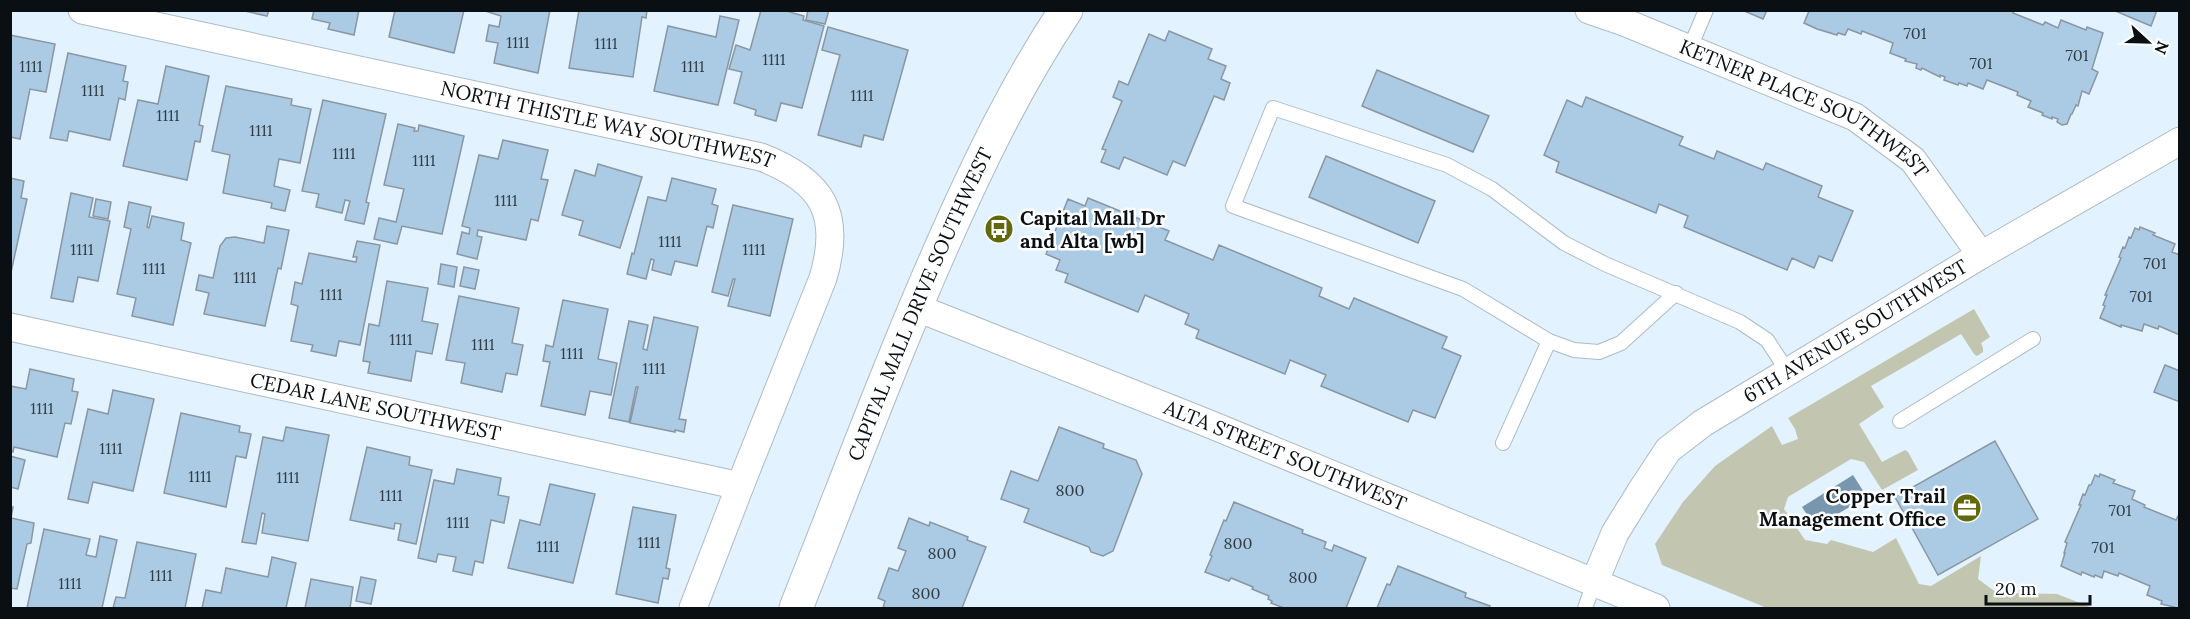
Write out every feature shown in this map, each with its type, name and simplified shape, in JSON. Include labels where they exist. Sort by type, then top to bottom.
[{"type":"street","name":"NORTH THISTLE WAY SOUTHWEST","points":[[82,10],[761,158],[786,167],[803,178],[818,193],[826,211],[831,231],[831,253],[824,278],[693,609]]},
{"type":"street","name":"CAPITAL MALL DRIVE SOUTHWEST","points":[[796,609],[915,307],[994,131],[1066,10]]},
{"type":"street","name":"KETNER PLACE SOUTHWEST","points":[[1589,10],[1624,22],[1855,117],[1913,160],[1981,255]]},
{"type":"street","name":"6TH AVENUE SOUTHWEST","points":[[1594,583],[1615,533],[1668,450],[1703,423],[1981,255],[2180,141]]},
{"type":"street","name":"ALTA STREET SOUTHWEST","points":[[915,307],[1207,423],[1656,609]]},
{"type":"street","name":"CEDAR LANE SOUTHWEST","points":[[10,327],[740,486]]},
{"type":"lane","points":[[1689,50],[1706,10]]},
{"type":"lane","points":[[1676,293],[1621,343],[1599,352],[1575,350],[1549,341],[1462,289],[1233,206],[1273,108],[1447,165],[1492,189],[1564,243],[1605,264],[1676,293],[1740,322],[1767,340],[1788,372]]},
{"type":"lane","points":[[1900,421],[2033,339]]},
{"type":"lane","points":[[1503,443],[1549,341]]},
{"type":"lane","points":[[1585,609],[1594,583]]},
{"type":"green space","points":[[1974,309],[1990,337],[1981,343],[1983,352],[1977,356],[1974,354],[1961,334],[1871,386],[1884,407],[1859,424],[1882,462],[1905,450],[1918,470],[1882,490],[1864,462],[1851,459],[1788,497],[1784,509],[1805,540],[1827,544],[1831,540],[1873,552],[1896,538],[1919,584],[1931,586],[1981,556],[1978,579],[1997,593],[2057,594],[2093,608],[1767,608],[1662,565],[1655,544],[1683,502],[1715,466],[1772,426],[1782,445],[1798,439],[1788,418]]},
{"type":"water","points":[[1853,475],[1867,497],[1815,527],[1802,507]]},
{"type":"building","points":[[240,10],[269,10],[267,16]]},
{"type":"building","points":[[314,10],[359,10],[354,35],[328,29],[330,23],[312,19]]},
{"type":"building","points":[[395,10],[464,10],[454,53],[389,37]]},
{"type":"building","points":[[482,10],[550,10],[538,73],[494,63],[498,43],[486,41],[489,25],[499,27],[501,16]]},
{"type":"building","points":[[579,10],[647,10],[646,18],[642,17],[633,77],[569,68]]},
{"type":"building","points":[[761,10],[783,10],[804,16],[803,20],[824,26],[802,108],[781,103],[776,121],[755,115],[756,110],[734,103],[742,72],[729,69],[736,45],[750,50]]},
{"type":"building","points":[[808,10],[829,10],[825,24],[806,20]]},
{"type":"building","points":[[1742,10],[1767,10],[1763,19]]},
{"type":"building","points":[[1807,10],[2014,10],[2013,13],[2043,25],[2045,22],[2058,28],[2061,20],[2086,30],[2087,27],[2103,33],[2092,69],[2098,72],[2089,94],[2082,91],[2078,106],[2076,105],[2067,124],[2062,125],[2057,122],[2058,119],[2042,115],[2043,113],[2028,107],[2031,101],[2017,95],[2018,92],[1987,80],[1983,89],[1968,83],[1967,86],[1959,83],[1958,85],[1944,80],[1945,77],[1916,68],[1917,64],[1890,53],[1893,43],[1862,31],[1861,34],[1848,29],[1845,35],[1838,33],[1837,35],[1817,29],[1804,23],[1809,11]]},
{"type":"building","points":[[2113,10],[2157,10],[2151,26]]},
{"type":"building","points":[[720,16],[739,20],[718,105],[654,91],[668,26],[716,37]]},
{"type":"building","points":[[828,27],[908,50],[883,140],[864,135],[861,147],[818,135],[840,55],[822,50]]},
{"type":"building","points":[[1169,31],[1212,49],[1208,59],[1226,66],[1221,79],[1230,83],[1224,100],[1214,96],[1185,166],[1173,161],[1167,175],[1124,157],[1119,169],[1101,162],[1106,150],[1102,149],[1122,101],[1113,97],[1119,81],[1128,85],[1149,34],[1165,41]]},
{"type":"building","points":[[10,35],[55,44],[46,92],[30,89],[20,139],[10,137]]},
{"type":"building","points":[[68,53],[126,66],[123,81],[128,82],[125,100],[119,98],[110,140],[69,131],[67,141],[50,138]]},
{"type":"building","points":[[166,66],[209,76],[199,125],[203,126],[200,142],[195,141],[187,180],[123,166],[138,100],[158,104]]},
{"type":"building","points":[[1377,70],[1489,116],[1473,152],[1362,106]]},
{"type":"building","points":[[226,86],[292,99],[291,105],[311,109],[300,163],[279,159],[274,186],[290,190],[285,211],[271,208],[272,203],[223,193],[230,155],[212,151]]},
{"type":"building","points":[[1586,97],[1683,137],[1679,145],[1714,159],[1717,151],[1763,170],[1766,163],[1822,186],[1818,197],[1853,211],[1832,261],[1819,256],[1814,268],[1792,258],[1787,270],[1684,227],[1688,216],[1659,204],[1656,213],[1556,172],[1559,162],[1544,155],[1567,100],[1582,107]]},
{"type":"building","points":[[323,100],[386,114],[366,202],[369,203],[364,224],[345,220],[350,201],[345,200],[342,213],[316,207],[319,194],[302,191]]},
{"type":"building","points":[[398,124],[415,128],[414,131],[418,131],[419,125],[464,136],[442,234],[402,226],[397,244],[374,239],[379,218],[396,222],[404,189],[384,185]]},
{"type":"building","points":[[503,140],[548,150],[541,179],[548,180],[538,221],[531,219],[526,240],[478,230],[477,236],[482,237],[477,259],[457,254],[462,232],[469,234],[470,228],[462,226],[479,155],[498,159]]},
{"type":"building","points":[[1326,156],[1435,201],[1418,243],[1309,197]]},
{"type":"building","points":[[598,164],[642,177],[620,248],[579,235],[583,221],[562,215],[575,170],[595,176]]},
{"type":"building","points":[[10,178],[24,181],[21,198],[27,199],[10,277]]},
{"type":"building","points":[[672,178],[716,189],[712,204],[718,206],[713,228],[707,226],[697,266],[675,261],[671,275],[652,270],[654,260],[651,259],[646,279],[627,274],[648,197],[666,201]]},
{"type":"building","points":[[71,193],[93,198],[89,217],[110,221],[98,281],[78,277],[73,302],[51,298]]},
{"type":"building","points":[[1088,198],[1169,231],[1165,240],[1213,260],[1219,245],[1322,288],[1319,296],[1349,309],[1354,298],[1447,337],[1442,348],[1461,356],[1435,418],[1413,410],[1408,422],[1321,386],[1326,375],[1290,360],[1285,374],[1196,338],[1199,330],[1185,324],[1189,314],[1145,295],[1138,312],[1065,282],[1068,274],[1056,270],[1060,260],[1046,254],[1068,199],[1085,206]]},
{"type":"building","points":[[96,199],[111,202],[108,219],[93,216]]},
{"type":"building","points":[[129,202],[151,207],[147,227],[149,228],[152,216],[184,223],[181,240],[191,243],[173,325],[132,316],[136,298],[117,294],[131,229],[124,227]]},
{"type":"building","points":[[733,205],[793,219],[770,316],[728,306],[735,279],[733,279],[728,296],[712,292]]},
{"type":"building","points":[[267,226],[289,230],[265,326],[204,314],[209,293],[196,290],[199,275],[213,278],[220,246],[226,238],[235,237],[264,243]]},
{"type":"building","points":[[2140,227],[2175,244],[2172,252],[2180,255],[2180,335],[2159,326],[2158,329],[2144,324],[2142,331],[2121,325],[2121,327],[2100,318],[2105,306],[2103,305],[2107,295],[2105,295],[2121,258],[2119,257],[2123,247],[2125,248],[2135,228],[2139,230]]},
{"type":"building","points":[[357,241],[380,245],[360,345],[339,341],[336,356],[311,351],[313,345],[291,341],[298,306],[291,304],[295,282],[302,284],[309,253],[356,262],[357,257],[353,257]]},
{"type":"building","points":[[441,264],[457,267],[454,287],[438,284]]},
{"type":"building","points":[[464,267],[479,270],[475,289],[460,286]]},
{"type":"building","points":[[387,281],[428,288],[422,321],[438,324],[432,354],[416,351],[411,381],[368,373],[370,362],[363,361],[369,324],[379,326]]},
{"type":"building","points":[[459,296],[519,308],[512,343],[523,345],[517,375],[506,373],[502,392],[461,383],[465,363],[446,360]]},
{"type":"building","points":[[563,300],[608,309],[598,359],[617,363],[611,395],[590,391],[585,415],[541,406],[550,362],[543,361],[546,345],[553,347]]},
{"type":"building","points":[[654,317],[698,327],[679,419],[686,420],[684,432],[630,423],[638,387],[636,387],[629,422],[609,418],[629,321],[648,325],[643,349],[647,350]]},
{"type":"building","points":[[2165,365],[2180,371],[2180,402],[2154,392]]},
{"type":"building","points":[[30,369],[74,379],[72,391],[78,392],[71,424],[65,423],[57,457],[14,447],[13,452],[10,452],[10,386],[26,389]]},
{"type":"building","points":[[113,390],[154,399],[133,491],[93,482],[88,503],[68,499],[88,409],[108,414]]},
{"type":"building","points":[[181,413],[240,426],[239,432],[251,434],[246,458],[236,456],[226,507],[164,493]]},
{"type":"building","points":[[286,427],[329,435],[308,541],[262,533],[265,514],[262,513],[256,544],[242,542],[263,437],[283,441]]},
{"type":"building","points":[[1059,427],[1104,444],[1103,448],[1136,460],[1142,474],[1113,551],[1103,556],[1091,552],[1089,547],[1024,522],[1029,509],[1001,499],[1011,471],[1038,481]]},
{"type":"building","name":"Copper Trail Management Office","points":[[1995,441],[2038,519],[1938,575],[1895,497]]},
{"type":"building","points":[[367,447],[410,457],[409,465],[432,470],[416,544],[398,540],[401,524],[395,523],[394,529],[350,520]]},
{"type":"building","points":[[10,456],[25,460],[18,489],[10,487]]},
{"type":"building","points":[[457,469],[501,478],[498,495],[509,497],[504,523],[491,520],[483,563],[475,561],[472,575],[453,571],[456,557],[438,554],[436,562],[418,558],[434,480],[454,484]]},
{"type":"building","points":[[2100,474],[2115,480],[2113,483],[2135,491],[2132,499],[2145,505],[2144,507],[2176,520],[2180,512],[2180,608],[2161,604],[2162,601],[2147,595],[2150,586],[2119,573],[2118,576],[2104,571],[2102,578],[2082,572],[2081,575],[2061,566],[2067,543],[2065,542],[2081,505],[2079,505],[2083,494],[2085,495],[2095,475],[2099,477]]},
{"type":"building","points":[[550,484],[595,494],[573,583],[508,568],[520,520],[540,525]]},
{"type":"building","points":[[1234,502],[1303,530],[1302,533],[1326,542],[1324,548],[1332,551],[1334,545],[1366,558],[1346,608],[1284,608],[1271,603],[1269,596],[1252,589],[1253,587],[1231,578],[1229,581],[1205,572],[1224,520],[1226,521]]},
{"type":"building","points":[[10,507],[13,507],[11,518],[34,523],[31,543],[27,544],[17,589],[10,588]]},
{"type":"building","points":[[633,507],[676,515],[666,568],[670,569],[668,579],[663,578],[658,603],[616,594]]},
{"type":"building","points":[[909,518],[929,526],[930,522],[986,547],[962,608],[883,608],[885,601],[878,598],[889,568],[898,571],[906,551],[898,548]]},
{"type":"building","points":[[44,529],[90,539],[86,555],[96,557],[100,536],[117,540],[102,608],[27,608]]},
{"type":"building","points":[[137,542],[196,554],[185,608],[113,608],[116,597],[125,598]]},
{"type":"building","points":[[272,557],[296,563],[286,608],[202,608],[206,590],[221,593],[226,568],[268,577]]},
{"type":"building","points":[[1398,566],[1466,593],[1465,597],[1490,606],[1489,608],[1377,608]]},
{"type":"building","points":[[361,577],[376,580],[371,604],[356,601]]},
{"type":"building","points":[[311,579],[353,587],[350,608],[305,608]]},
{"type":"place","name":"Capital Mall Dr and Alta [wb]","points":[[999,229]]},
{"type":"place","name":"Copper Trail Management Office","points":[[1967,508]]}]
